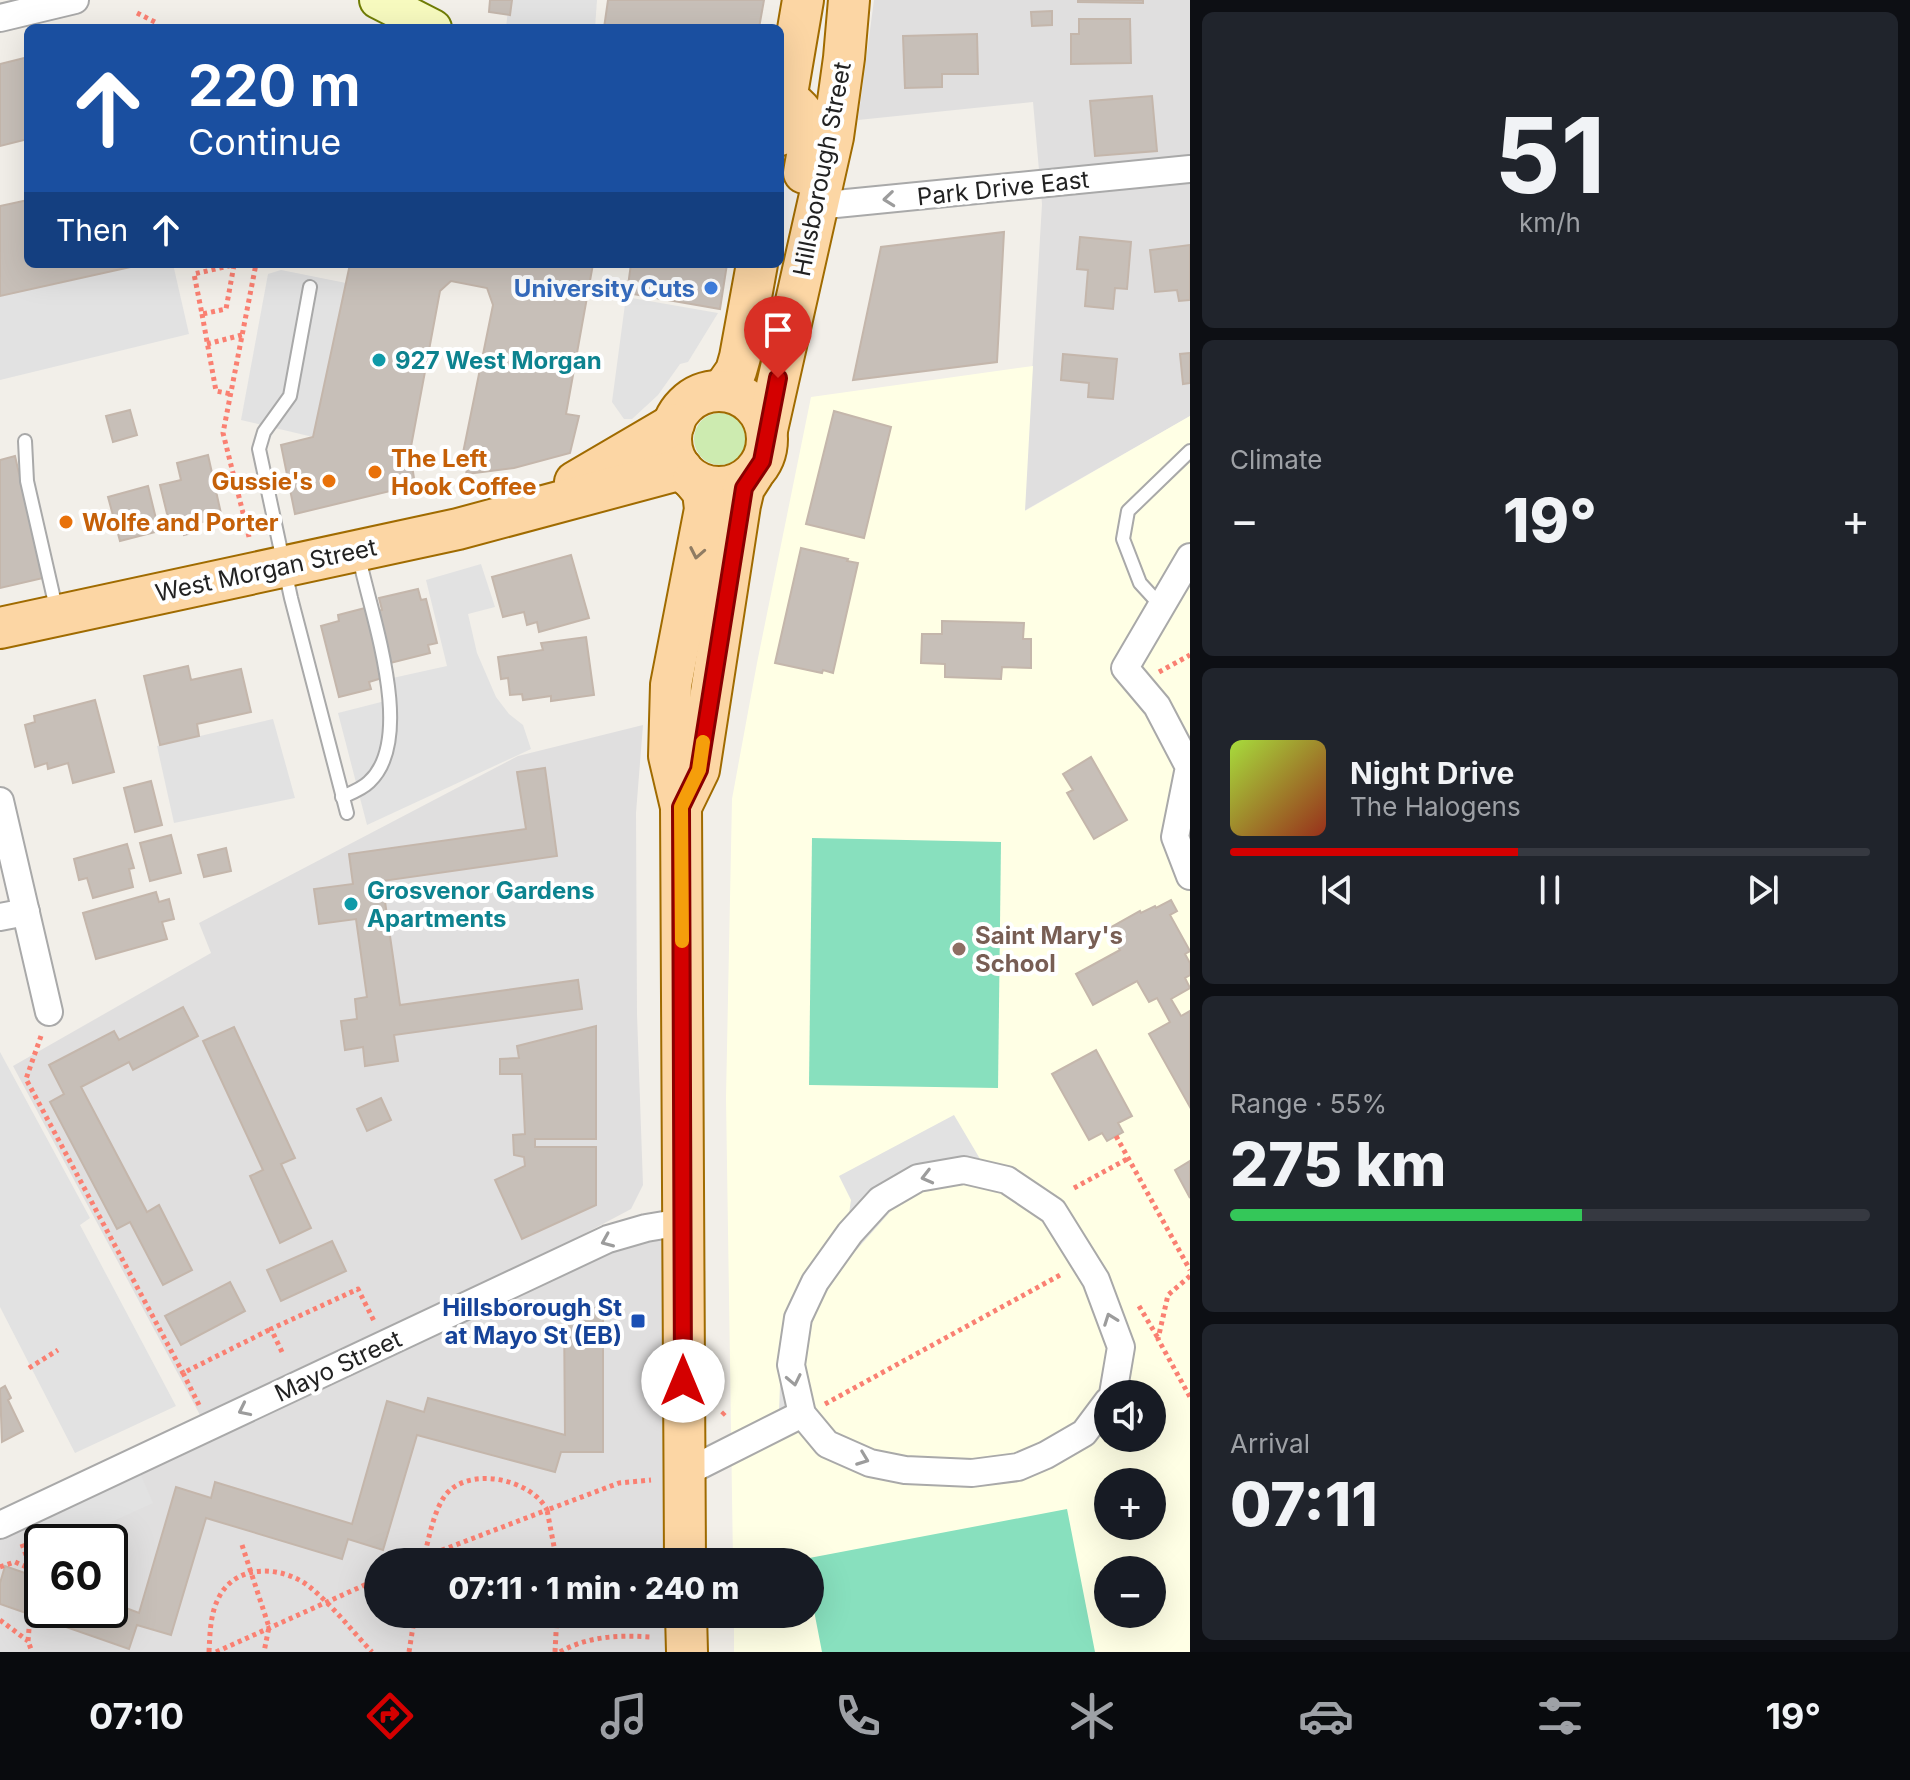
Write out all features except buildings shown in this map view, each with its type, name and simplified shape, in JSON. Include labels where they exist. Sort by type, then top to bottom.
[{"type":"main road","name":"Hillsborough Street","points":[[784,100],[803,0]]},
{"type":"main road","name":"Hillsborough Street","points":[[767,430],[833,137],[849,0]]},
{"type":"main road","points":[[784,111],[802,111],[809,126],[798,209],[797,292]]},
{"type":"main road","name":"Hillsborough Street","points":[[722,391],[736,371],[740,357],[756,268]]},
{"type":"main road","points":[[681,807],[699,770],[744,488],[762,461],[767,446],[767,430],[761,415],[738,394],[722,391],[697,396],[686,404],[674,424],[672,447],[687,474],[703,492],[705,509],[671,685],[669,756],[681,807],[682,1222],[667,1477],[682,1548]]},
{"type":"main road","name":"West Morgan Street","points":[[531,510],[674,424]]},
{"type":"main road","points":[[687,474],[708,486],[724,487],[739,483],[753,474]]},
{"type":"main road","name":"West Morgan Street","points":[[0,628],[458,529],[687,474]]},
{"type":"main road","points":[[686,1628],[687,1652]]},
{"type":"street","points":[[0,18],[75,0]]},
{"type":"street","points":[[378,0],[425,24]]},
{"type":"street","name":"Park Drive East","points":[[816,206],[1190,169]]},
{"type":"street","points":[[1190,557],[1125,668],[1157,706],[1189,767],[1175,837],[1190,876]]},
{"type":"street","points":[[0,801],[49,1012]]},
{"type":"street","points":[[0,917],[26,912]]},
{"type":"street","points":[[1094,1420],[1084,1433],[1018,1467],[972,1473],[905,1470],[870,1463],[827,1444],[807,1412],[791,1365],[798,1318],[815,1282],[850,1233],[880,1200],[918,1178],[964,1170],[1007,1180],[1053,1211],[1096,1280],[1121,1347],[1115,1380]]},
{"type":"street","name":"Mayo Street","points":[[10,1532],[608,1239],[682,1222]]},
{"type":"street","points":[[667,1477],[807,1412]]},
{"type":"lane","points":[[310,287],[290,396],[264,432],[259,449],[284,565],[347,813]]},
{"type":"lane","points":[[25,441],[27,481],[58,615]]},
{"type":"lane","points":[[1161,606],[1140,583],[1123,539],[1128,511],[1190,451]]},
{"type":"lane","points":[[342,797],[370,781],[379,769],[387,748],[392,708],[357,550]]},
{"type":"path","points":[[137,13],[156,24]]},
{"type":"path","points":[[219,268],[194,274],[216,391],[231,394]]},
{"type":"path","points":[[202,314],[226,309],[235,268]]},
{"type":"path","points":[[249,537],[223,433],[255,268]]},
{"type":"path","points":[[207,344],[242,335]]},
{"type":"path","points":[[49,1012],[26,1079],[200,1406]]},
{"type":"path","points":[[1116,1136],[1190,1270]]},
{"type":"path","points":[[1074,1188],[1129,1158]]},
{"type":"path","points":[[807,1412],[1066,1271]]},
{"type":"path","points":[[1158,1339],[1168,1295],[1190,1276]]},
{"type":"path","points":[[183,1373],[358,1289],[375,1324]]},
{"type":"path","points":[[1139,1306],[1190,1397]]},
{"type":"path","points":[[271,1329],[282,1352]]},
{"type":"path","points":[[29,1368],[58,1350]]},
{"type":"path","points":[[453,1548],[619,1483],[667,1477]]},
{"type":"path","points":[[426,1548],[444,1496],[457,1485],[497,1479],[532,1492],[543,1500],[554,1548]]},
{"type":"path","points":[[0,1567],[15,1562],[31,1569],[10,1532]]},
{"type":"path","points":[[242,1545],[269,1627],[264,1652]]},
{"type":"path","points":[[209,1652],[212,1614],[220,1593],[240,1576],[277,1570],[310,1587],[372,1652]]},
{"type":"path","points":[[216,1652],[364,1585]]},
{"type":"path","points":[[0,1620],[28,1641]]},
{"type":"path","points":[[409,1652],[413,1628]]},
{"type":"path","points":[[557,1628],[558,1652],[581,1640],[629,1635],[651,1637]]},
{"type":"path","points":[[29,1629],[28,1641],[32,1652]]},
{"type":"shaded area","points":[[509,0],[597,0],[595,24],[506,24]]},
{"type":"shaded area","points":[[874,0],[1190,0],[1190,416],[1024,511],[1042,204],[1033,102],[858,120]]},
{"type":"shaded area","points":[[126,268],[174,268],[189,334],[0,380],[0,296]]},
{"type":"shaded area","points":[[281,270],[346,283],[313,437],[241,420],[268,274]]},
{"type":"shaded area","points":[[626,297],[718,313],[688,362],[680,364],[658,395],[632,419],[624,419],[612,402]]},
{"type":"shaded area","name":"Saint Mary's School","points":[[1033,366],[1025,511],[1190,416],[1190,1652],[734,1652],[734,1628],[824,1628],[824,1548],[733,1548],[726,1098],[732,799],[811,397]]},
{"type":"shaded area","points":[[481,564],[495,607],[468,614],[477,653],[496,697],[509,714],[523,725],[531,749],[367,825],[338,713],[389,700],[388,679],[447,666],[426,580]]},
{"type":"shaded area","points":[[273,719],[295,798],[174,823],[157,746]]},
{"type":"shaded area","points":[[643,725],[636,813],[637,1014],[643,1185],[631,1209],[473,1293],[200,1415],[13,1066],[211,953],[199,923],[518,756]]},
{"type":"shaded area","points":[[0,1052],[90,1218],[80,1225],[176,1406],[75,1453],[0,1307]]},
{"type":"shaded area","points":[[954,1115],[999,1191],[978,1182],[954,1179],[927,1187],[897,1204],[844,1264],[821,1301],[808,1333],[802,1361],[805,1396],[779,1413],[781,1356],[847,1227],[851,1200],[839,1176]]},
{"type":"shaded area","points":[[682,1222],[685,1548],[364,1548],[364,1628],[686,1628],[687,1652],[0,1652],[0,1525],[608,1239]]},
{"type":"shaded area","points":[[140,1473],[153,1503],[107,1524],[31,1524]]},
{"type":"green space","points":[[720,413],[739,420],[746,439],[739,458],[720,465],[701,458],[694,439],[701,420]]},
{"type":"green space","points":[[812,838],[1001,842],[998,1088],[809,1085]]},
{"type":"green space","points":[[1067,1509],[1095,1652],[822,1652],[817,1628],[824,1628],[824,1555]]},
{"type":"slow traffic","points":[[682,941],[681,807],[699,770],[703,742]]},
{"type":"place","name":"University Cuts","points":[[711,288]]},
{"type":"place","name":"927 West Morgan","points":[[379,360]]},
{"type":"place","name":"The Left Hook Coffee","points":[[375,472]]},
{"type":"place","name":"Gussie's","points":[[329,481]]},
{"type":"place","name":"Wolfe and Porter","points":[[66,522]]},
{"type":"place","name":"Grosvenor Gardens Apartments","points":[[351,904]]},
{"type":"place","name":"Saint Mary's School","points":[[959,949]]},
{"type":"place","name":"Hillsborough St at Mayo St (EB)","points":[[638,1321]]},
{"type":"route","points":[[683,1381],[681,807],[699,770],[740,505],[744,488],[762,461],[767,446],[767,430],[778,378]]}]
